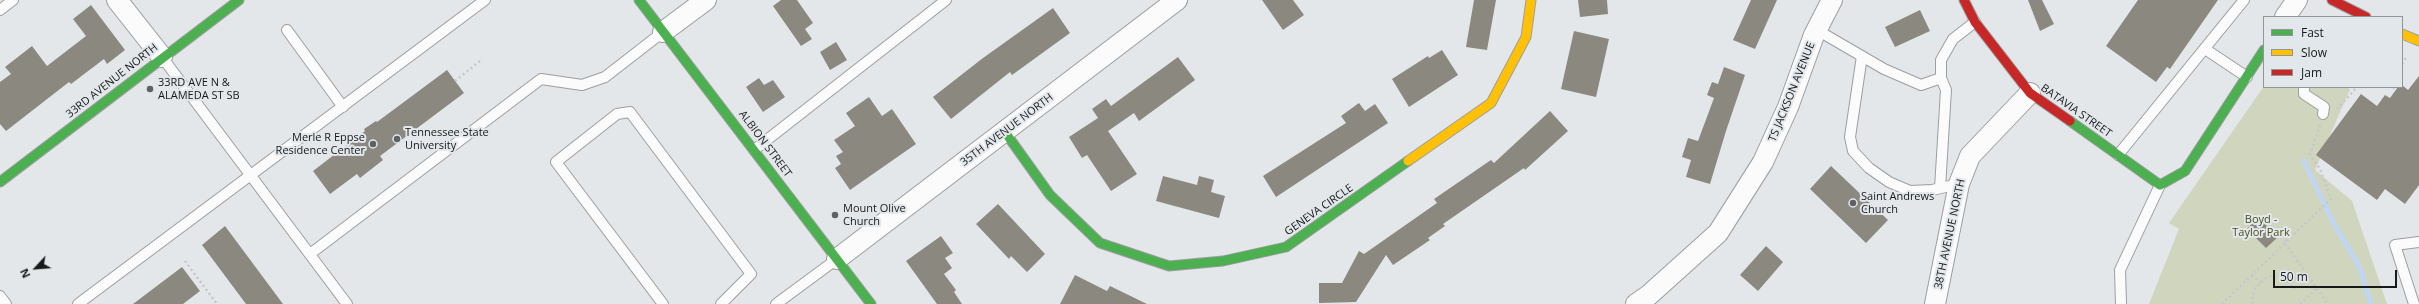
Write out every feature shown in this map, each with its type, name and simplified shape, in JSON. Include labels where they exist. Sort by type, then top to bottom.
[{"type":"street","points":[[117,0],[162,57]]},
{"type":"street","name":"33RD AVENUE NORTH","points":[[0,182],[162,57],[239,0]]},
{"type":"street","name":"ALBION STREET","points":[[639,0],[871,304]]},
{"type":"street","points":[[663,32],[706,0]]},
{"type":"street","name":"GENEVA CIRCLE","points":[[1005,132],[1050,195],[1100,243],[1169,266],[1223,261],[1286,247],[1491,103],[1526,37],[1531,0]]},
{"type":"street","name":"TS JACKSON AVENUE","points":[[1636,304],[1649,295],[1718,233],[1763,162],[1788,107],[1817,30],[1832,0]]},
{"type":"street","name":"BATAVIA STREET","points":[[1964,0],[1975,22],[2030,93],[2160,184]]},
{"type":"street","points":[[2286,16],[2297,0]]},
{"type":"street","points":[[2332,0],[2364,16]]},
{"type":"street","name":"35TH AVENUE NORTH","points":[[836,259],[1005,132],[1169,2]]},
{"type":"street","points":[[2403,34],[2419,41]]},
{"type":"street","points":[[2160,184],[2185,171],[2263,51]]},
{"type":"street","name":"38TH AVENUE NORTH","points":[[1935,304],[1959,184],[1970,156],[2030,93]]},
{"type":"lane","points":[[0,10],[13,0]]},
{"type":"lane","points":[[78,304],[485,0]]},
{"type":"lane","points":[[754,150],[946,0]]},
{"type":"lane","points":[[2118,155],[2244,0]]},
{"type":"lane","points":[[1940,188],[1946,90],[1941,78],[1941,60],[1953,39],[1975,22]]},
{"type":"lane","points":[[287,30],[342,107]]},
{"type":"lane","points":[[1817,30],[1884,69],[1921,85],[1941,78]]},
{"type":"lane","points":[[310,254],[541,79],[582,85],[605,77],[663,32]]},
{"type":"lane","points":[[2205,49],[2246,76]]},
{"type":"lane","points":[[1862,56],[1850,137],[1853,151],[1869,168],[1889,182],[1910,191],[1940,188],[1959,184]]},
{"type":"lane","points":[[162,57],[347,304]]},
{"type":"lane","points":[[2304,88],[2304,94],[2324,107],[2323,114]]},
{"type":"lane","points":[[663,304],[556,162],[617,114],[630,112],[751,274],[721,304]]},
{"type":"lane","points":[[2121,304],[2120,270],[2160,184]]},
{"type":"lane","points":[[2414,304],[2395,245],[2419,242]]},
{"type":"lane","points":[[776,304],[836,259]]},
{"type":"lane","points":[[0,296],[6,304]]},
{"type":"path","points":[[455,81],[480,61]]},
{"type":"path","points":[[2222,304],[2331,199],[2320,170],[2310,155],[2323,114],[2329,114],[2335,110],[2356,88]]},
{"type":"path","points":[[2260,215],[2286,243],[2318,287],[2328,304]]},
{"type":"path","points":[[185,261],[217,304]]},
{"type":"path","points":[[2252,275],[2260,283]]},
{"type":"path","points":[[2253,304],[2252,302],[2255,288],[2267,277],[2282,276],[2296,290]]},
{"type":"path","points":[[2300,304],[2318,287]]},
{"type":"green space","name":"Boyd - Taylor Park","points":[[2263,87],[2348,88],[2350,89],[2315,170],[2352,201],[2387,304],[2149,304],[2179,229],[2169,223]]},
{"type":"building","points":[[781,0],[797,0],[813,23],[805,29],[812,39],[801,46],[773,6]]},
{"type":"building","points":[[1262,0],[1293,0],[1304,15],[1283,30]]},
{"type":"building","points":[[1474,0],[1496,0],[1487,50],[1466,47]]},
{"type":"building","points":[[1578,0],[1607,0],[1608,14],[1580,17]]},
{"type":"building","points":[[1751,0],[1777,0],[1755,49],[1733,40]]},
{"type":"building","points":[[2028,0],[2042,0],[2054,24],[2040,31]]},
{"type":"building","points":[[2138,0],[2218,0],[2170,69],[2167,67],[2156,82],[2106,46]]},
{"type":"building","points":[[91,5],[125,50],[107,64],[104,59],[71,84],[69,82],[6,131],[0,124],[0,82],[11,74],[5,67],[32,46],[47,66],[86,36],[73,19]]},
{"type":"building","points":[[1053,8],[1070,33],[1012,75],[1010,72],[951,119],[933,97],[983,58]]},
{"type":"building","points":[[1920,10],[1930,31],[1895,47],[1885,27]]},
{"type":"building","points":[[1574,31],[1609,39],[1596,97],[1561,89]]},
{"type":"building","points":[[836,42],[847,60],[830,70],[820,52]]},
{"type":"building","points":[[1442,50],[1458,75],[1409,107],[1392,79],[1428,56],[1429,58]]},
{"type":"building","points":[[1178,57],[1195,80],[1139,121],[1134,113],[1108,131],[1137,174],[1111,191],[1087,155],[1082,158],[1069,137],[1098,118],[1092,109],[1106,99],[1111,106]]},
{"type":"building","points":[[1724,67],[1745,75],[1710,184],[1686,177],[1691,160],[1682,157],[1688,138],[1698,141],[1714,98],[1707,95],[1712,82],[1718,84]]},
{"type":"building","name":"Merle R Eppse Residence Center","points":[[447,70],[464,93],[380,156],[383,160],[360,178],[357,174],[330,194],[313,171],[365,131],[364,129],[376,121],[377,122]]},
{"type":"building","points":[[2419,76],[2419,185],[2405,204],[2385,189],[2377,200],[2316,155],[2361,94],[2377,106],[2385,95],[2390,98],[2397,88],[2403,88],[2403,86],[2408,90]]},
{"type":"building","points":[[759,78],[764,85],[773,80],[785,97],[763,112],[746,87]]},
{"type":"building","points":[[869,97],[882,116],[892,109],[916,144],[850,190],[835,168],[841,164],[836,156],[843,152],[834,140],[855,126],[846,113]]},
{"type":"building","points":[[1359,103],[1365,111],[1375,104],[1388,123],[1276,197],[1263,176],[1346,123],[1341,116]]},
{"type":"building","points":[[1550,111],[1568,131],[1525,170],[1524,168],[1443,224],[1445,226],[1428,238],[1430,240],[1393,265],[1386,255],[1356,302],[1319,303],[1319,283],[1342,283],[1359,251],[1364,254],[1437,203],[1434,199],[1491,160],[1494,163]]},
{"type":"building","points":[[1831,166],[1888,220],[1866,243],[1810,189]]},
{"type":"building","points":[[1163,176],[1197,185],[1199,176],[1214,180],[1211,192],[1225,196],[1219,218],[1156,201]]},
{"type":"building","points":[[998,204],[1045,254],[1027,272],[1011,256],[1009,259],[976,224]]},
{"type":"building","points":[[2258,217],[2278,237],[2266,248],[2247,229]]},
{"type":"building","points":[[225,226],[283,304],[246,304],[202,245]]},
{"type":"building","points":[[941,236],[953,253],[945,258],[952,268],[944,274],[956,290],[954,292],[962,304],[937,304],[906,261]]},
{"type":"building","points":[[1766,246],[1783,262],[1758,291],[1740,275]]},
{"type":"building","points":[[182,267],[200,291],[183,304],[133,304]]},
{"type":"building","points":[[1075,275],[1107,291],[1110,286],[1147,304],[1060,304]]},
{"type":"waterway","points":[[2304,161],[2333,222],[2359,266],[2371,304]]},
{"type":"traffic: fast","points":[[0,182],[239,0]]},
{"type":"traffic: fast","points":[[639,0],[871,304]]},
{"type":"traffic: fast","points":[[2070,121],[2160,185],[2185,171],[2263,52]]},
{"type":"traffic: fast","points":[[1005,132],[1050,195],[1100,243],[1169,266],[1223,261],[1286,247],[1408,161]]},
{"type":"traffic: slow","points":[[1408,161],[1491,103],[1526,37],[1531,0]]},
{"type":"traffic: slow","points":[[2403,34],[2419,41]]},
{"type":"traffic: jam","points":[[1964,0],[1975,22],[2030,93],[2070,121]]},
{"type":"traffic: jam","points":[[2332,0],[2364,16]]},
{"type":"place","name":"33RD AVE N & ALAMEDA ST SB","points":[[150,89]]},
{"type":"place","name":"Tennessee State University","points":[[397,139]]},
{"type":"place","name":"Merle R Eppse Residence Center","points":[[373,144]]},
{"type":"place","name":"Saint Andrews Church","points":[[1853,203]]},
{"type":"place","name":"Mount Olive Church","points":[[835,215]]}]
